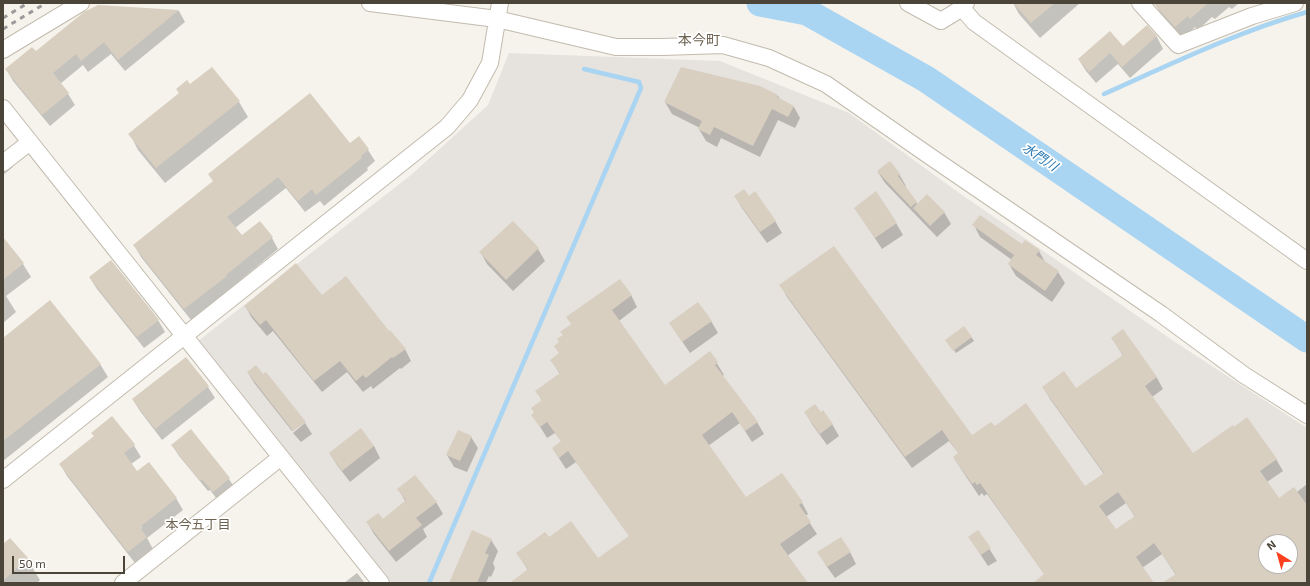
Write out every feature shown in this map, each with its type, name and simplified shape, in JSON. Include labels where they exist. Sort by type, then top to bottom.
[{"type":"street","points":[[3,50],[81,3]]},
{"type":"street","points":[[370,3],[499,9],[616,47],[723,45],[769,58],[826,84],[1160,314],[1244,375],[1307,415]]},
{"type":"street","points":[[908,3],[942,21],[964,5],[974,22],[1307,261]]},
{"type":"street","points":[[1140,3],[1178,45],[1252,16],[1294,3]]},
{"type":"street","points":[[3,480],[447,127],[470,100],[490,63],[499,9]]},
{"type":"street","points":[[3,108],[381,583]]},
{"type":"street","points":[[3,163],[30,142]]},
{"type":"street","points":[[124,583],[281,457]]},
{"type":"shaded area","points":[[509,53],[720,61],[849,113],[955,190],[1175,342],[1307,428],[1307,583],[392,583],[198,341],[411,175],[488,105]]},
{"type":"building","points":[[1013,3],[1055,3],[1031,23]]},
{"type":"building","points":[[1153,3],[1208,3],[1190,19],[1188,16],[1175,27]]},
{"type":"building","points":[[98,5],[179,10],[118,60],[104,42],[81,61],[76,54],[53,73],[69,93],[42,115],[5,69],[32,47],[36,51],[84,12]]},
{"type":"building","points":[[1147,25],[1157,36],[1122,67],[1110,53],[1089,72],[1078,59],[1110,31],[1123,46]]},
{"type":"building","points":[[212,67],[240,101],[156,168],[128,134],[179,93],[176,89],[187,80],[190,84]]},
{"type":"building","points":[[681,67],[760,86],[778,95],[777,97],[794,106],[788,117],[772,109],[753,146],[714,127],[710,135],[698,129],[702,121],[664,102]]},
{"type":"building","points":[[310,93],[350,143],[359,136],[369,149],[361,156],[362,158],[316,195],[312,189],[298,201],[278,177],[227,217],[242,235],[260,221],[273,237],[226,275],[227,276],[184,309],[133,245],[213,181],[208,174]]},
{"type":"building","points":[[890,161],[900,174],[898,176],[917,202],[911,207],[877,171]]},
{"type":"building","points":[[744,189],[749,196],[755,191],[776,221],[760,232],[734,196]]},
{"type":"building","points":[[876,191],[897,223],[875,238],[854,208]]},
{"type":"building","points":[[927,194],[945,212],[930,226],[913,208]]},
{"type":"building","points":[[980,215],[1022,244],[1025,240],[1040,250],[1036,255],[1059,271],[1045,291],[1008,264],[1014,255],[972,225]]},
{"type":"building","points":[[513,221],[539,248],[506,280],[479,252]]},
{"type":"building","points":[[3,237],[24,263],[3,280]]},
{"type":"building","points":[[834,246],[972,435],[991,422],[995,426],[1026,403],[1085,486],[1104,473],[1042,387],[1064,371],[1076,388],[1123,355],[1111,338],[1123,329],[1157,377],[1145,386],[1193,453],[1247,417],[1277,459],[1260,471],[1279,498],[1294,487],[1307,505],[1307,583],[1162,583],[1176,574],[1154,543],[1136,557],[1154,583],[1033,583],[1044,574],[980,483],[977,485],[975,482],[972,484],[953,457],[958,453],[942,430],[905,457],[779,285]],"holes":[[[1118,492],[1135,516],[1116,529],[1099,506]]]},
{"type":"building","points":[[111,260],[159,320],[137,337],[89,277]]},
{"type":"building","points":[[296,263],[322,295],[346,276],[389,331],[390,330],[406,349],[393,358],[392,357],[366,378],[363,375],[356,381],[340,361],[314,381],[266,320],[260,325],[244,306]]},
{"type":"building","points":[[620,279],[632,295],[612,310],[665,385],[710,351],[718,362],[715,365],[758,422],[745,431],[732,412],[702,435],[746,497],[782,473],[803,502],[799,505],[811,522],[780,544],[808,583],[510,583],[528,569],[516,553],[545,532],[549,537],[571,521],[598,558],[629,536],[568,451],[559,458],[552,448],[561,441],[547,422],[540,427],[531,415],[534,413],[531,408],[542,400],[535,391],[560,373],[550,360],[559,353],[554,346],[559,342],[557,339],[563,335],[560,332],[571,324],[566,317]]},
{"type":"building","points":[[50,300],[101,364],[3,441],[3,338]]},
{"type":"building","points":[[698,302],[712,321],[682,342],[669,323]]},
{"type":"building","points":[[964,326],[972,337],[953,351],[945,340]]},
{"type":"building","points":[[186,357],[209,386],[155,429],[132,399]]},
{"type":"building","points":[[256,365],[263,374],[266,372],[306,422],[293,431],[247,372]]},
{"type":"building","points":[[815,404],[821,412],[823,410],[833,424],[820,434],[804,412]]},
{"type":"building","points":[[112,416],[135,445],[124,453],[137,471],[149,462],[177,498],[141,526],[143,528],[141,529],[147,537],[128,552],[59,464],[94,436],[91,433]]},
{"type":"building","points":[[361,428],[374,446],[342,471],[329,453]]},
{"type":"building","points":[[191,429],[230,478],[213,492],[202,479],[200,481],[171,445]]},
{"type":"building","points":[[458,430],[472,436],[460,461],[446,455]]},
{"type":"building","points":[[415,475],[437,502],[416,518],[422,525],[389,551],[366,522],[378,513],[383,519],[406,500],[397,489]]},
{"type":"building","points":[[472,530],[492,539],[485,553],[489,555],[477,583],[449,583]]},
{"type":"building","points":[[978,530],[991,548],[981,555],[968,537]]},
{"type":"building","points":[[841,537],[851,552],[827,567],[817,552]]},
{"type":"building","points":[[10,538],[28,558],[3,581],[3,544]]},
{"type":"waterway","name":"水門川","points":[[760,3],[807,12],[926,79],[1307,339]]},
{"type":"waterway","points":[[1104,94],[1230,39],[1307,12]]},
{"type":"waterway","points":[[429,583],[641,88],[639,82],[584,69]]},
{"type":"railway","points":[[3,18],[28,3]]},
{"type":"railway","points":[[3,29],[46,3]]},
{"type":"district","name":"本今町","points":[[699,40]]},
{"type":"district","name":"本今五丁目","points":[[198,525]]}]
